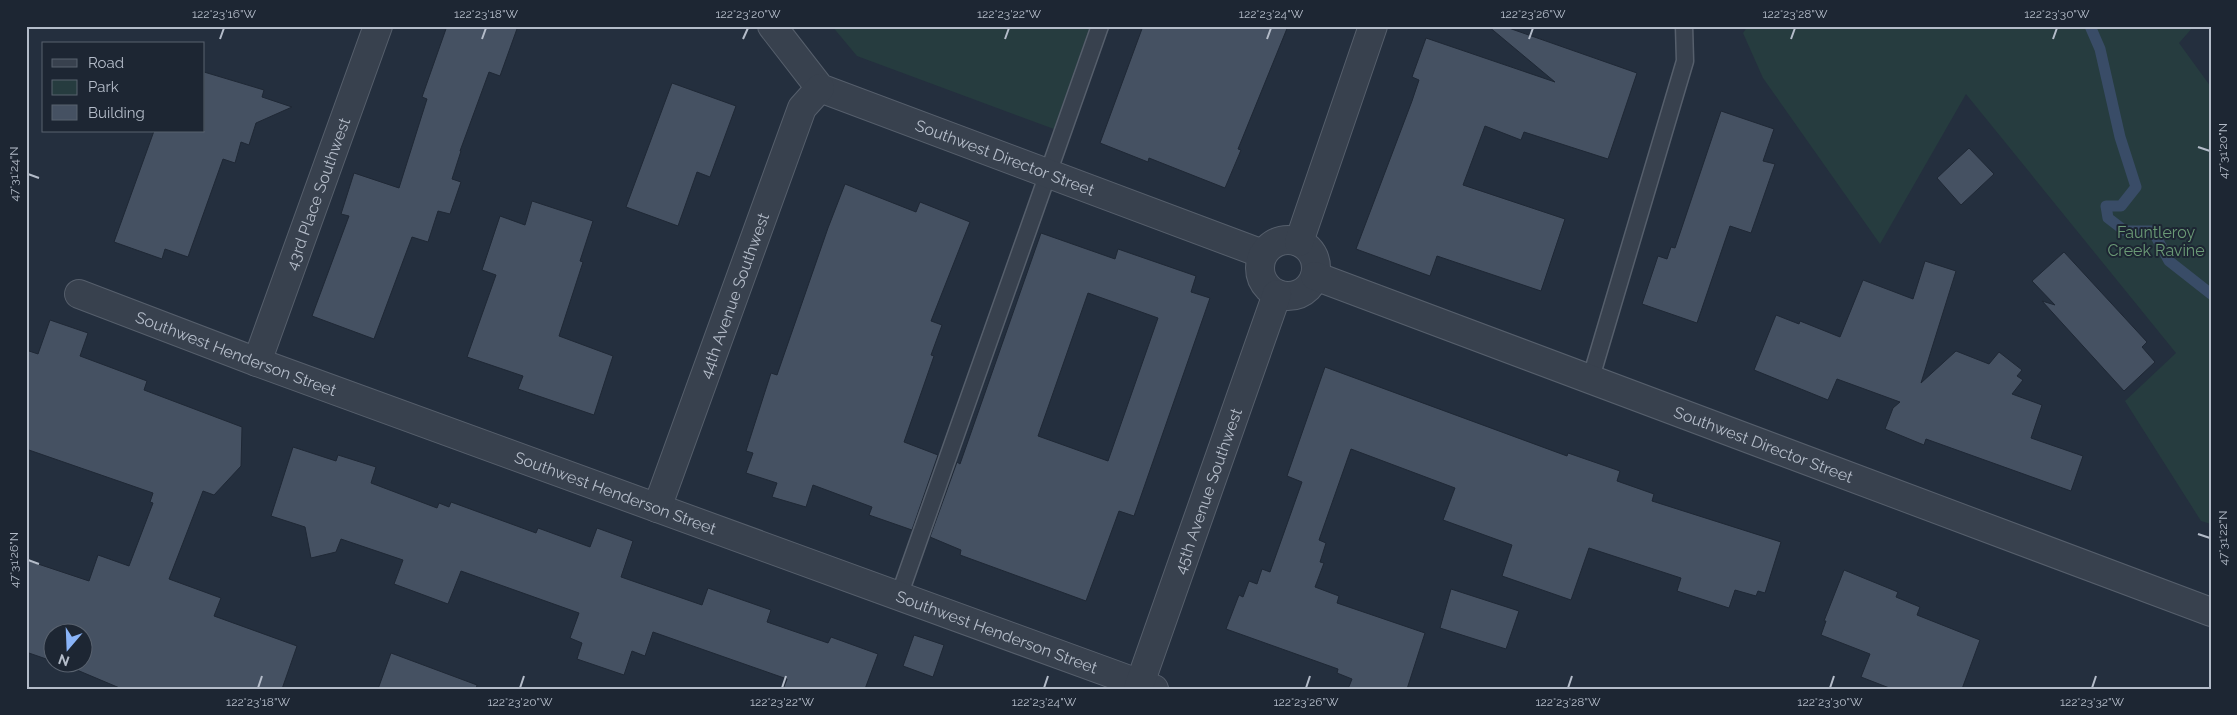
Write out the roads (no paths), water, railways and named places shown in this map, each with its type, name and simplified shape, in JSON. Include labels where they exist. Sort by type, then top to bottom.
[{"type":"street","name":"43rd Place Southwest","points":[[257,362],[378,26]]},
{"type":"street","points":[[772,26],[820,88]]},
{"type":"street","points":[[1299,242],[1373,26]]},
{"type":"street","name":"Southwest Director Street","points":[[820,88],[1049,172],[1263,254]]},
{"type":"street","name":"44th Avenue Southwest","points":[[657,508],[802,108],[820,88]]},
{"type":"street","points":[[1282,240],[1299,242],[1309,249],[1314,257],[1315,276],[1304,292],[1286,296],[1269,290],[1260,275],[1259,265],[1263,254],[1274,243],[1282,240]]},
{"type":"street","name":"Southwest Director Street","points":[[1315,276],[1590,381],[2211,612]]},
{"type":"street","name":"Southwest Henderson Street","points":[[79,294],[257,362],[1144,687]]},
{"type":"street","name":"45th Avenue Southwest","points":[[1144,687],[1277,294]]},
{"type":"lane","points":[[899,596],[1100,26]]},
{"type":"lane","points":[[1590,381],[1685,61],[1684,26]]},
{"type":"waterway","points":[[2090,26],[2100,49],[2120,137],[2136,187],[2121,206],[2106,206],[2108,218],[2125,231],[2153,231],[2169,261],[2211,294]]},
{"type":"park label","name":"Fauntleroy Creek Ravine","points":[[2156,241]]}]
